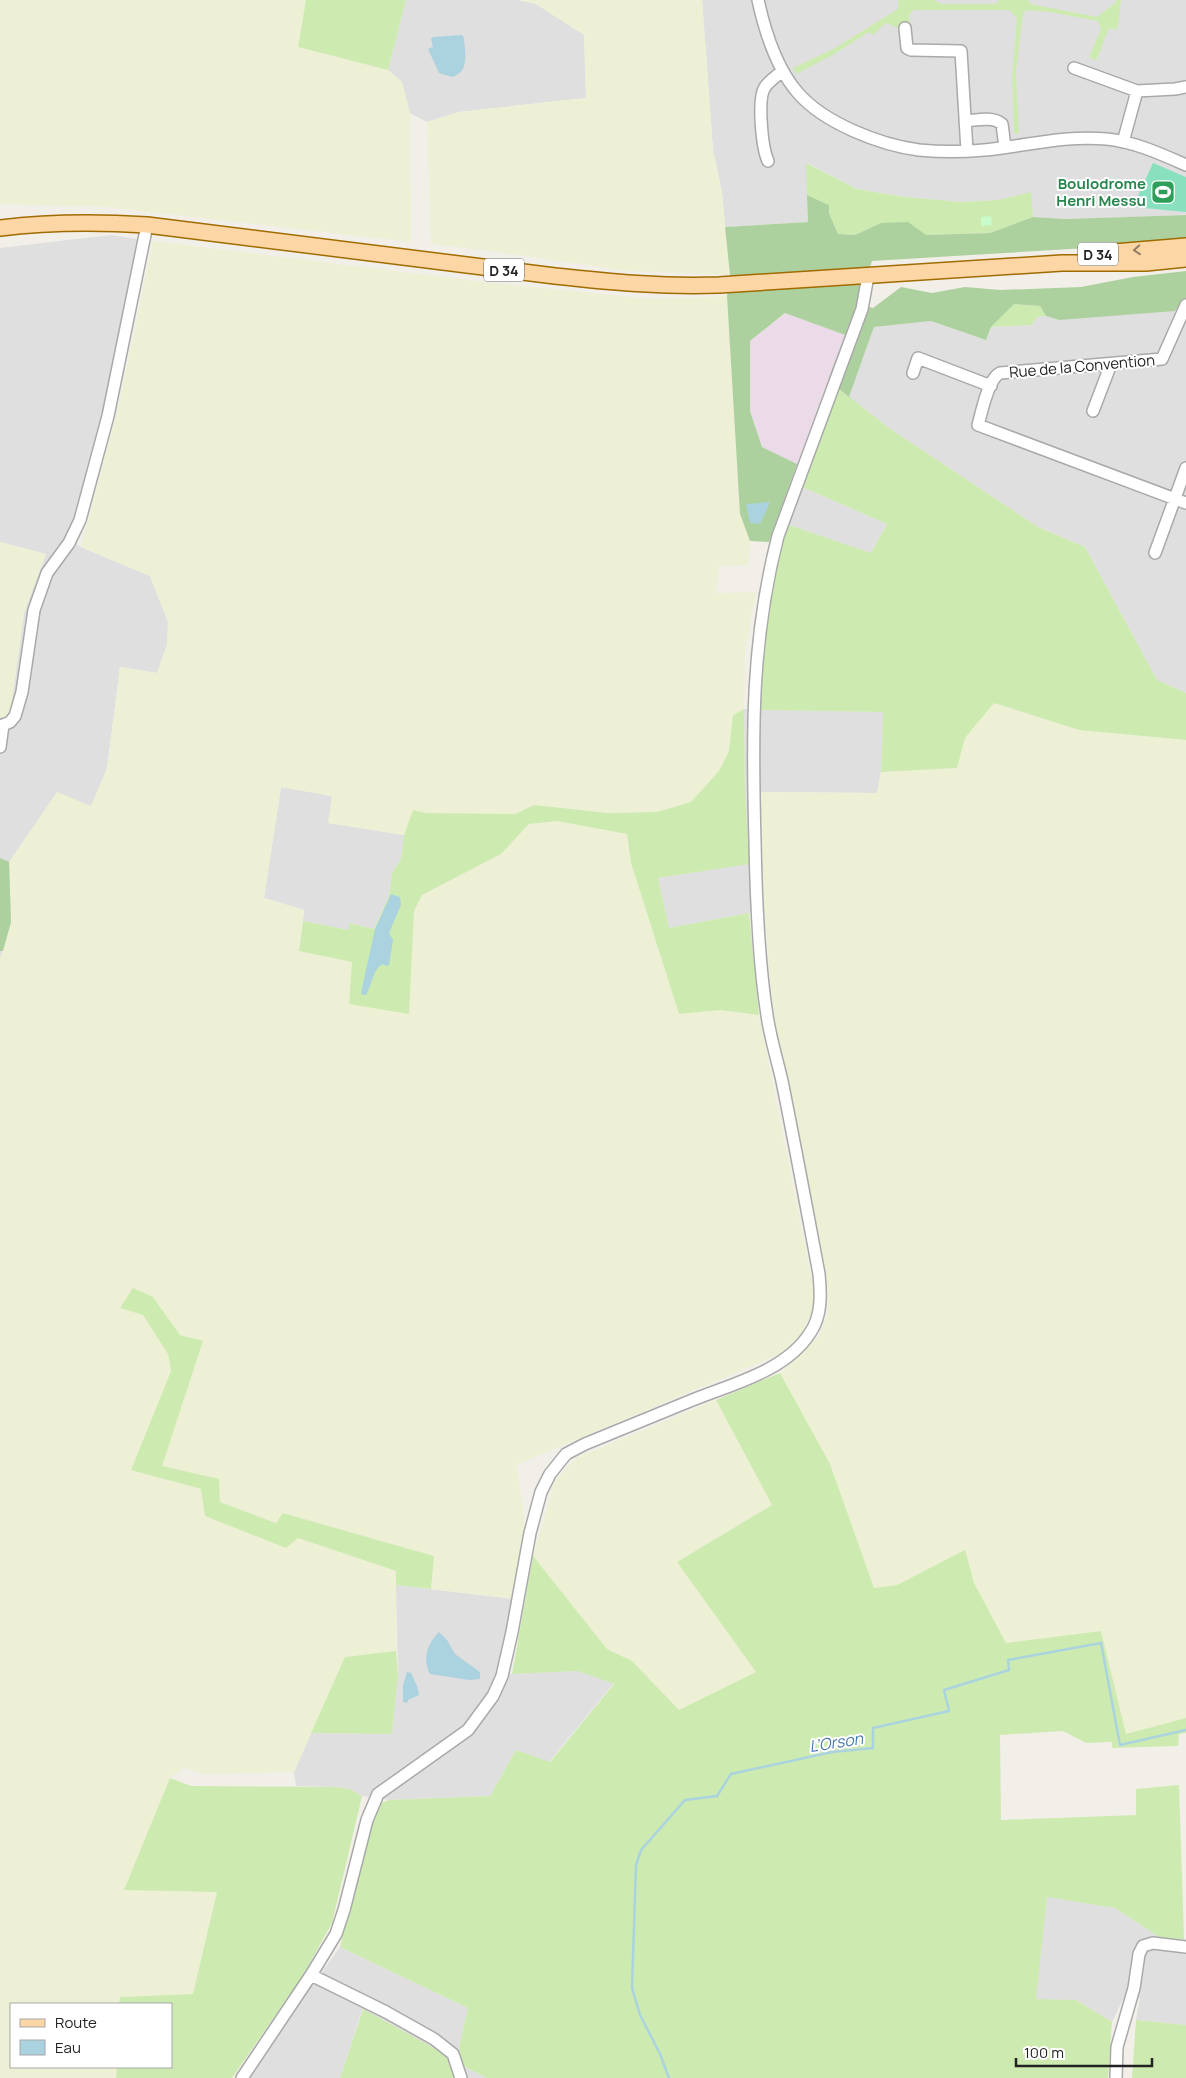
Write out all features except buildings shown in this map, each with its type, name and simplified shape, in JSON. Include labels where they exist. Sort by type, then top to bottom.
[{"type":"main road","name":"D 34","points":[[0,228],[50,223],[147,225],[635,285],[700,286],[1062,263],[1146,263],[1186,259]]},
{"type":"main road","name":"D 34","points":[[1010,266],[1021,260],[1186,246]]},
{"type":"street","points":[[758,0],[763,22],[782,71],[798,94],[834,121],[857,132],[920,150],[967,151],[1074,138],[1123,142],[1152,150],[1186,165]]},
{"type":"street","points":[[906,28],[907,48],[911,50],[961,51],[967,151]]},
{"type":"street","points":[[1074,68],[1137,91],[1176,89],[1186,86]]},
{"type":"street","points":[[768,161],[763,146],[761,97],[765,86],[782,71]]},
{"type":"street","points":[[1123,142],[1137,91]]},
{"type":"street","points":[[965,122],[991,119],[999,121],[1002,124],[1005,147]]},
{"type":"street","points":[[0,747],[2,724],[10,722],[15,716],[22,692],[34,610],[47,574],[69,543],[80,520],[108,416],[147,225]]},
{"type":"street","points":[[242,2078],[336,1934],[367,1820],[378,1794],[468,1730],[493,1696],[502,1676],[530,1533],[541,1492],[550,1474],[566,1454],[585,1444],[770,1369],[798,1349],[812,1332],[818,1315],[819,1274],[767,1015],[756,873],[752,760],[754,687],[759,624],[769,569],[778,536],[862,309],[868,276]]},
{"type":"street","name":"Rue de la Convention","points":[[1174,498],[978,425],[995,376],[1000,372],[1162,359],[1186,305]]},
{"type":"street","points":[[913,373],[918,358],[991,386]]},
{"type":"street","points":[[1093,412],[1110,364]]},
{"type":"street","points":[[1155,553],[1186,468]]},
{"type":"street","points":[[1174,498],[1186,503]]},
{"type":"street","points":[[1116,2078],[1117,2047],[1134,1988],[1139,1954],[1143,1946],[1153,1943],[1186,1947]]},
{"type":"street","points":[[311,1975],[386,2012],[434,2039],[453,2054],[461,2078]]},
{"type":"shaded area","points":[[406,0],[518,0],[536,4],[584,35],[586,98],[459,112],[427,122],[410,113],[402,82],[388,70]]},
{"type":"shaded area","points":[[702,0],[1186,0],[1186,215],[1066,219],[1033,217],[1030,193],[998,200],[962,202],[905,197],[857,189],[807,163],[808,222],[725,227],[722,193],[713,150]]},
{"type":"shaded area","points":[[111,235],[137,239],[134,270],[105,415],[74,522],[66,538],[81,547],[150,576],[168,622],[167,645],[157,673],[120,667],[107,769],[91,806],[0,959],[0,717],[10,714],[24,613],[46,554],[0,542],[0,248]]},
{"type":"shaded area","points":[[1186,301],[1186,693],[1157,680],[1085,547],[1038,527],[889,428],[849,397],[874,327],[931,321],[986,340],[991,327],[1032,325],[1037,317],[1046,316],[1059,320]]},
{"type":"shaded area","points":[[786,313],[845,335],[797,464],[762,447],[750,411],[750,341]]},
{"type":"shaded area","points":[[800,486],[887,524],[871,553],[786,524]]},
{"type":"shaded area","points":[[744,709],[884,712],[881,772],[877,793],[760,792],[765,913],[749,913],[669,928],[658,878],[749,863],[745,793]]},
{"type":"shaded area","points":[[281,787],[332,796],[329,823],[404,835],[401,859],[392,873],[389,896],[374,929],[350,923],[349,930],[303,921],[304,910],[264,898]]},
{"type":"shaded area","points":[[396,1585],[514,1599],[499,1671],[512,1674],[578,1671],[614,1683],[549,1762],[516,1750],[490,1796],[389,1800],[362,1796],[350,1789],[296,1786],[294,1772],[311,1733],[392,1734],[398,1675]]},
{"type":"shaded area","points":[[1047,1896],[1115,1908],[1164,1940],[1186,1939],[1186,2025],[1136,2020],[1140,1998],[1125,1995],[1112,2022],[1076,2000],[1035,2000]]},
{"type":"shaded area","points":[[340,1947],[468,2008],[459,2047],[461,2065],[487,2078],[456,2078],[362,2010],[340,2078],[250,2078],[307,1992]]},
{"type":"green space","points":[[0,0],[306,0],[298,47],[388,70],[402,82],[410,113],[411,242],[107,207],[0,204]]},
{"type":"green space","points":[[306,0],[406,0],[388,70],[298,47]]},
{"type":"green space","points":[[518,0],[702,0],[713,150],[722,193],[730,275],[626,271],[431,244],[427,122],[459,112],[586,98],[584,35],[536,4]]},
{"type":"green space","points":[[898,0],[934,0],[942,4],[996,4],[999,0],[1028,0],[1031,4],[1097,17],[1115,3],[1116,0],[1121,0],[1118,26],[1116,30],[1109,28],[1096,61],[1089,57],[1101,29],[1098,21],[1050,12],[1027,10],[1023,14],[1016,72],[1019,134],[1014,133],[1012,77],[1017,18],[1009,10],[914,10],[909,15],[910,33],[886,23],[873,35],[869,32],[831,56],[796,74],[793,68],[835,48],[898,9]]},
{"type":"green space","points":[[806,163],[857,189],[905,197],[962,202],[998,200],[1031,192],[1033,217],[990,233],[926,235],[881,223],[855,235],[838,234],[829,213],[829,205],[807,195]]},
{"type":"green space","name":"Boulodrome Henri Messu","points":[[1153,163],[1186,177],[1186,212],[1133,207]]},
{"type":"green space","points":[[807,195],[829,205],[829,213],[838,234],[855,235],[881,223],[908,222],[926,235],[990,233],[1033,217],[1066,219],[1186,215],[1186,242],[872,261],[857,304],[873,308],[901,287],[932,293],[965,287],[1001,290],[1081,287],[1133,277],[1186,271],[1186,301],[1183,300],[1175,311],[1059,320],[1046,316],[1040,306],[1014,304],[991,327],[986,340],[931,321],[874,327],[849,397],[828,380],[845,335],[785,313],[750,341],[750,411],[762,447],[797,464],[769,542],[750,541],[740,514],[727,296],[730,275],[725,227],[808,222]]},
{"type":"green space","points":[[991,216],[992,225],[981,226],[981,217]]},
{"type":"green space","points":[[153,241],[493,283],[652,299],[727,296],[740,514],[750,541],[748,565],[719,566],[716,593],[756,592],[745,651],[744,709],[733,715],[729,751],[719,771],[691,802],[657,812],[608,813],[534,805],[515,814],[426,813],[413,810],[404,835],[328,823],[332,796],[281,787],[264,898],[304,910],[299,951],[352,962],[409,1013],[414,911],[422,895],[501,854],[529,824],[557,821],[627,834],[631,863],[679,1014],[720,1010],[759,1015],[815,1297],[811,1315],[801,1334],[780,1354],[516,1465],[523,1505],[524,1527],[514,1599],[431,1589],[434,1556],[284,1513],[277,1523],[220,1502],[219,1479],[161,1466],[203,1341],[180,1335],[153,1297],[143,1315],[168,1354],[171,1371],[131,1470],[201,1489],[205,1516],[298,1538],[396,1571],[396,1651],[345,1657],[294,1772],[205,1774],[184,1768],[170,1778],[125,1890],[217,1891],[193,1994],[120,1997],[119,2003],[10,2003],[10,2068],[117,2068],[116,2078],[0,2078],[0,959],[11,922],[9,862],[57,792],[91,806],[107,769],[120,667],[157,673],[167,645],[168,622],[150,576],[81,547],[119,404]]},
{"type":"green space","points":[[1013,304],[1040,306],[1046,316],[1037,317],[1032,325],[991,327]]},
{"type":"green space","points":[[838,388],[889,428],[1038,527],[1085,547],[1157,680],[1186,693],[1186,740],[1079,730],[994,703],[965,738],[957,768],[881,772],[883,712],[759,710],[763,630],[786,524],[871,553],[887,524],[800,486]]},
{"type":"green space","points":[[0,542],[46,554],[24,613],[10,714],[2,718],[0,717]]},
{"type":"green space","points":[[994,703],[1079,730],[1186,740],[1186,1718],[1126,1734],[1101,1631],[1006,1643],[974,1583],[965,1550],[897,1585],[874,1588],[830,1464],[780,1373],[819,1336],[828,1312],[828,1290],[773,1014],[763,898],[760,792],[877,793],[881,772],[956,768],[965,738]]},
{"type":"green space","points":[[744,709],[745,793],[749,864],[658,878],[669,928],[749,913],[759,1015],[720,1010],[679,1014],[631,863],[627,834],[557,821],[529,824],[501,854],[422,895],[414,911],[409,1014],[349,1004],[352,962],[299,951],[303,921],[349,930],[349,923],[374,929],[389,896],[392,873],[401,859],[404,835],[413,810],[426,813],[515,814],[534,805],[608,813],[657,812],[691,802],[719,771],[729,751],[733,715]]},
{"type":"green space","points":[[0,858],[9,862],[11,922],[3,951],[0,951]]},
{"type":"green space","points":[[133,1288],[153,1297],[180,1335],[203,1341],[162,1466],[219,1479],[220,1502],[276,1523],[283,1513],[434,1556],[431,1589],[396,1585],[396,1571],[298,1538],[286,1548],[205,1516],[201,1489],[131,1470],[171,1371],[168,1354],[143,1315],[120,1308]]},
{"type":"green space","points":[[780,1373],[830,1464],[874,1588],[897,1585],[965,1550],[974,1583],[1006,1643],[1101,1631],[1126,1734],[1186,1718],[1186,1733],[1179,1734],[1178,1746],[1112,1748],[1112,1742],[1086,1743],[1063,1731],[1000,1735],[1001,1820],[1136,1815],[1136,1789],[1179,1785],[1184,1939],[1164,1940],[1115,1908],[1047,1897],[1036,1999],[1076,2000],[1112,2022],[1108,2078],[487,2078],[461,2065],[459,2047],[468,2008],[340,1947],[371,1824],[381,1803],[389,1800],[490,1796],[516,1750],[550,1762],[614,1684],[578,1671],[512,1674],[533,1556],[607,1649],[632,1661],[679,1710],[756,1672],[677,1562],[772,1505],[716,1400]]},
{"type":"green space","points":[[716,1400],[772,1505],[677,1562],[757,1672],[679,1711],[632,1661],[607,1649],[533,1556],[555,1480],[576,1458]]},
{"type":"green space","points":[[396,1651],[398,1675],[392,1734],[311,1733],[345,1657]]},
{"type":"green space","points":[[170,1778],[191,1786],[335,1787],[350,1789],[362,1796],[332,1923],[302,1977],[232,2078],[116,2078],[117,2068],[172,2068],[172,2003],[119,2003],[120,1997],[193,1994],[217,1892],[124,1890]]},
{"type":"green space","points":[[363,2009],[450,2057],[456,2078],[340,2078]]},
{"type":"green space","points":[[1136,2020],[1186,2025],[1186,2078],[1132,2078]]},
{"type":"water","points":[[462,35],[464,38],[465,61],[462,71],[452,77],[439,73],[428,49],[433,47],[431,39],[433,37]]},
{"type":"water","points":[[770,502],[760,524],[750,523],[746,504]]},
{"type":"water","points":[[391,894],[400,897],[401,905],[389,933],[393,940],[389,965],[382,964],[379,967],[374,974],[366,995],[363,995],[361,993],[375,929]]},
{"type":"water","points":[[439,1632],[447,1640],[455,1654],[480,1672],[480,1679],[469,1680],[430,1674],[426,1663],[427,1652],[431,1642]]},
{"type":"water","points":[[407,1672],[411,1673],[419,1695],[408,1700],[407,1703],[403,1702],[403,1685]]},
{"type":"waterway","name":"L’Orson","points":[[669,2078],[660,2054],[640,2015],[632,1988],[636,1865],[641,1850],[685,1800],[717,1796],[731,1774],[832,1752],[873,1748],[873,1728],[949,1711],[944,1690],[1009,1670],[1008,1660],[1101,1643],[1120,1745],[1186,1730]]},
{"type":"place","name":"Boulodrome Henri Messu","points":[[1163,192]]}]
